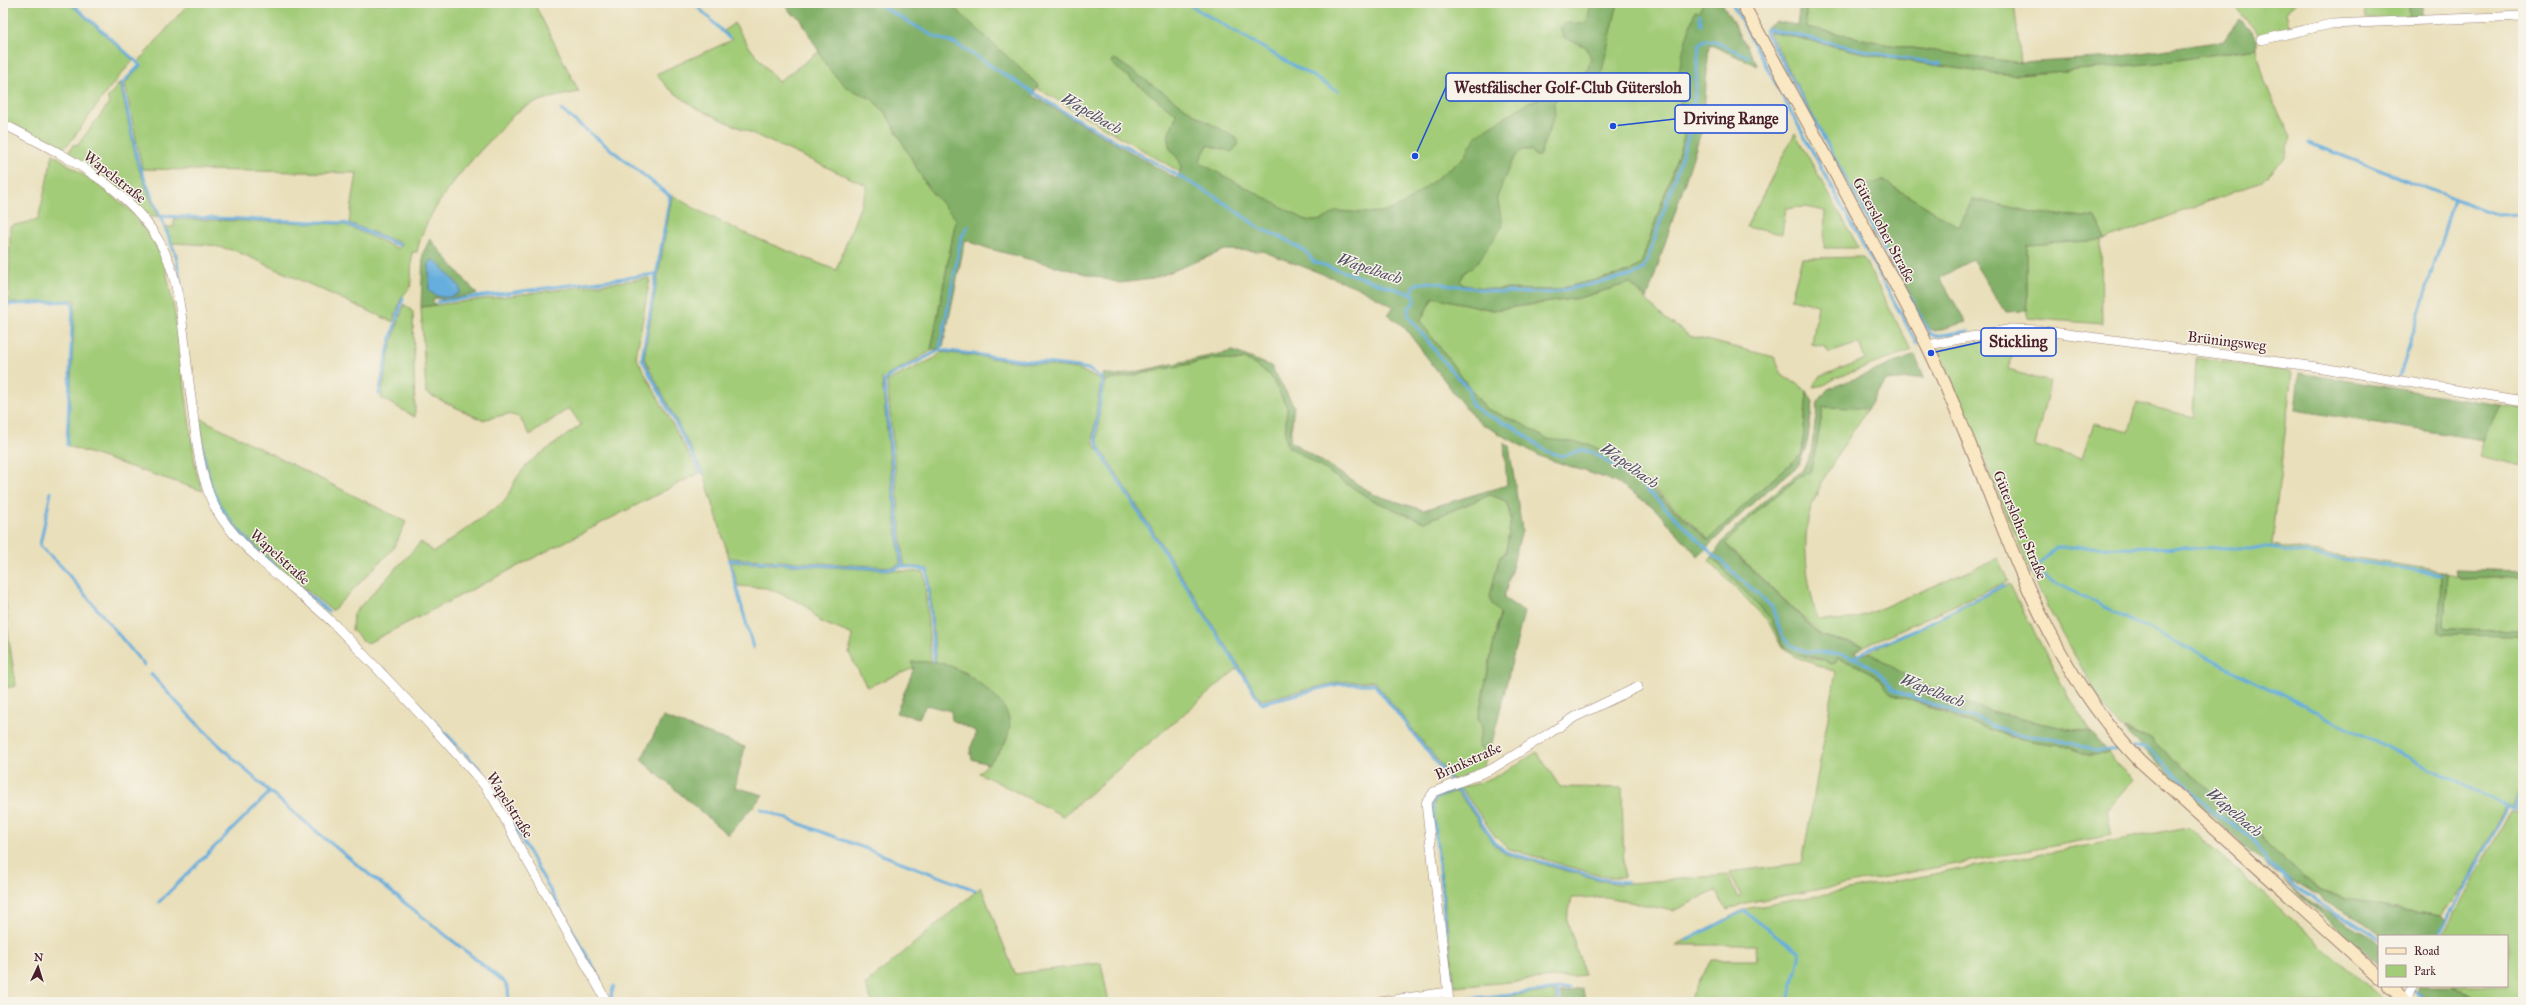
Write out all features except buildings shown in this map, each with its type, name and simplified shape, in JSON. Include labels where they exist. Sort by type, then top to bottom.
[{"type":"main road","name":"Gütersloher Straße","points":[[1742,3],[1928,345],[2014,559],[2037,607],[2082,688],[2111,732],[2140,761],[2378,976]]},
{"type":"main road","points":[[2390,987],[2407,1001]]},
{"type":"street","points":[[2261,40],[2331,24],[2523,16]]},
{"type":"street","name":"Wapelstraße","points":[[3,124],[62,154],[111,188],[136,208],[148,222],[160,240],[173,276],[200,462],[211,499],[219,515],[229,529],[254,553],[334,624],[482,783],[607,1002]]},
{"type":"street","name":"Brüningsweg","points":[[1928,345],[2012,329],[2037,330],[2310,366],[2523,401]]},
{"type":"street","name":"Brinkstraße","points":[[1449,1002],[1426,803],[1428,798],[1434,792],[1492,769],[1575,717],[1638,687]]},
{"type":"street","points":[[2407,1001],[2414,987]]},
{"type":"street","points":[[1379,1002],[1448,992]]},
{"type":"green space","points":[[3,3],[69,3],[133,60],[108,90],[71,141],[63,149],[3,121]]},
{"type":"green space","points":[[189,3],[534,3],[579,92],[534,103],[514,114],[462,172],[450,187],[429,219],[417,252],[412,252],[411,286],[401,298],[393,322],[236,251],[210,245],[172,243],[166,227],[174,227],[174,219],[343,224],[397,248],[399,248],[401,243],[349,223],[357,173],[142,169],[125,84],[142,64],[139,61]]},
{"type":"green space","points":[[784,3],[949,3],[1038,85],[1033,96],[1177,179],[1181,166],[1180,162],[1169,146],[1168,140],[1176,114],[1113,65],[1112,60],[1115,59],[1199,117],[1238,139],[1238,144],[1232,152],[1208,145],[1200,160],[1202,164],[1306,220],[1318,221],[1336,211],[1370,213],[1388,211],[1404,204],[1464,157],[1477,135],[1529,102],[1538,99],[1538,95],[1531,93],[1531,90],[1540,85],[1587,72],[1591,58],[1586,47],[1563,37],[1560,28],[1566,23],[1580,24],[1587,21],[1591,3],[1618,3],[1599,83],[1590,93],[1581,98],[1558,96],[1554,103],[1555,115],[1539,156],[1535,156],[1531,150],[1523,150],[1514,158],[1497,197],[1503,226],[1477,263],[1464,273],[1460,281],[1463,285],[1492,289],[1554,290],[1629,272],[1641,264],[1683,140],[1689,112],[1681,106],[1679,82],[1682,58],[1695,11],[1699,12],[1703,3],[1722,3],[1758,66],[1709,44],[1703,126],[1647,299],[1630,283],[1579,298],[1493,310],[1433,297],[1420,321],[1485,408],[1522,424],[1547,439],[1589,444],[1620,460],[1708,540],[1760,490],[1802,454],[1807,391],[1813,402],[1807,445],[1798,466],[1757,499],[1698,556],[1656,510],[1625,487],[1605,478],[1542,457],[1482,424],[1467,410],[1404,327],[1387,314],[1394,307],[1362,289],[1262,251],[1225,250],[1153,279],[1120,283],[990,249],[965,240],[943,347],[931,351],[956,219],[928,188],[887,115],[872,99],[846,87],[828,68],[800,18],[791,13]]},
{"type":"green space","points":[[892,3],[1722,3],[1706,37],[1683,140],[1641,264],[1629,272],[1554,290],[1492,289],[1463,285],[1180,172]]},
{"type":"green space","points":[[1092,3],[1110,3],[1101,8]]},
{"type":"green space","points":[[1800,3],[1805,3],[1807,27],[1891,45],[2021,63],[2114,57],[2223,41],[2240,19],[2257,39],[2257,48],[2157,63],[2018,75],[1982,72],[1886,58],[1769,31],[1766,27],[1777,22],[1797,25]]},
{"type":"green space","points":[[1805,3],[2014,3],[2021,63],[1891,45],[1807,27]]},
{"type":"green space","points":[[2232,3],[2297,3],[2286,12],[2290,31],[2260,36]]},
{"type":"green space","points":[[2364,3],[2411,3],[2409,17],[2365,19]]},
{"type":"green space","points":[[2411,3],[2424,3],[2422,17],[2409,17]]},
{"type":"green space","points":[[734,23],[750,48],[778,82],[820,51],[828,68],[846,87],[872,99],[887,115],[928,188],[956,219],[931,351],[882,379],[900,564],[893,567],[729,558],[704,474],[644,358],[672,195],[691,207],[732,227],[836,270],[868,186],[696,108],[668,88],[656,74],[732,40],[724,31]]},
{"type":"green space","points":[[1769,31],[1886,58],[1982,72],[2018,75],[2157,63],[2257,48],[2262,72],[2270,94],[2291,136],[2285,158],[2261,182],[2105,240],[2096,218],[2036,213],[1973,199],[1959,227],[1884,181],[1850,187]]},
{"type":"green space","points":[[120,82],[137,164],[158,217],[151,217],[68,153],[74,144],[77,146],[110,102],[107,99]]},
{"type":"green space","points":[[1795,133],[1859,248],[1824,248],[1825,211],[1806,207],[1786,208],[1782,234],[1746,227]]},
{"type":"green space","points":[[53,154],[104,189],[131,211],[154,242],[164,260],[175,315],[196,471],[203,491],[68,446],[75,300],[9,303],[10,226],[38,220]]},
{"type":"green space","points":[[1884,181],[1959,227],[1973,199],[2036,213],[2096,218],[2105,240],[2027,245],[2027,311],[2005,312],[1972,259],[1940,278],[1966,322],[1935,331],[1925,327],[1850,187]]},
{"type":"green space","points":[[430,239],[477,294],[445,300],[435,298],[432,301],[436,305],[421,307],[423,253]]},
{"type":"green space","points":[[2101,240],[2102,324],[2027,318],[2027,245]]},
{"type":"green space","points":[[1863,257],[1911,350],[1836,378],[1824,385],[1813,387],[1819,377],[1865,359],[1859,343],[1829,353],[1825,347],[1812,344],[1818,305],[1791,299],[1802,258]]},
{"type":"green space","points":[[650,278],[636,357],[699,473],[366,644],[352,630],[353,614],[421,542],[434,552],[505,501],[516,479],[528,463],[581,425],[569,408],[530,435],[519,417],[508,414],[482,420],[426,393],[421,307]]},
{"type":"green space","points":[[1630,283],[1663,317],[1690,336],[1774,357],[1782,374],[1807,391],[1802,454],[1760,490],[1709,540],[1648,483],[1567,443],[1547,439],[1522,424],[1485,408],[1420,322],[1433,297],[1493,310],[1579,298]]},
{"type":"green space","points":[[404,304],[413,312],[415,417],[381,398],[390,349]]},
{"type":"green space","points":[[2018,335],[2008,370],[2050,382],[2035,446],[2082,458],[2094,423],[2129,432],[2137,403],[2193,417],[2196,358],[2292,372],[2272,545],[2441,571],[2439,631],[2443,634],[2523,635],[2523,780],[2514,807],[2507,805],[2462,888],[2441,916],[2383,907],[2319,891],[2267,844],[2257,830],[2149,738],[2120,726],[2105,709],[2048,608],[2029,569],[1939,349]]},
{"type":"green space","points":[[1233,351],[1271,366],[1294,406],[1290,441],[1373,494],[1423,510],[1507,485],[1504,443],[1509,446],[1522,530],[1504,598],[1524,612],[1490,751],[1487,752],[1478,747],[1482,726],[1478,718],[1500,613],[1492,605],[1490,596],[1499,558],[1506,552],[1511,518],[1506,501],[1490,495],[1424,522],[1372,500],[1288,446],[1285,436],[1287,407],[1270,375],[1246,359],[1234,361],[1219,358],[1105,381],[1102,373],[1116,376]]},
{"type":"green space","points":[[941,352],[1078,369],[1101,380],[1093,435],[1094,444],[1238,668],[1063,816],[979,773],[999,752],[967,673],[936,662],[928,569],[904,565],[887,381],[935,358]]},
{"type":"green space","points":[[1915,355],[1924,378],[1885,381],[1867,410],[1860,408],[1823,407],[1810,473],[1802,475],[1763,506],[1725,544],[1821,636],[1864,646],[1854,652],[1860,655],[1869,652],[1926,687],[1962,702],[2030,721],[2091,732],[2110,754],[2087,755],[2058,743],[2052,744],[2017,738],[2000,733],[1917,701],[1899,697],[1890,692],[1878,678],[1868,671],[1853,664],[1837,658],[1836,663],[1831,664],[1825,660],[1796,654],[1783,647],[1771,619],[1712,557],[1724,540],[1760,504],[1802,471],[1811,453],[1818,402],[1828,389]]},
{"type":"green space","points":[[1219,358],[1234,361],[1246,359],[1270,375],[1287,407],[1285,436],[1288,446],[1372,500],[1424,522],[1490,495],[1506,501],[1511,518],[1506,552],[1499,558],[1492,605],[1500,613],[1478,718],[1482,726],[1478,747],[1487,752],[1483,770],[1454,781],[1374,681],[1339,682],[1261,700],[1099,446],[1097,440],[1101,398],[1105,381]]},
{"type":"green space","points":[[2299,373],[2500,405],[2483,440],[2295,410]]},
{"type":"green space","points":[[2500,405],[2523,409],[2523,466],[2479,456],[2483,440]]},
{"type":"green space","points":[[1823,407],[1860,408],[1867,410],[1831,466],[1810,511],[1806,538],[1806,561],[1809,584],[1817,619],[1839,621],[1865,615],[1998,559],[2008,581],[1864,646],[1822,636],[1725,543],[1763,506],[1802,475],[1810,473]]},
{"type":"green space","points":[[200,418],[406,522],[393,549],[332,611],[284,572],[250,541],[223,509],[215,493],[209,475]]},
{"type":"green space","points":[[1712,557],[1771,619],[1783,647],[1811,659],[1825,660],[1831,664],[1836,658],[1864,668],[1879,678],[1894,695],[1913,700],[1961,721],[1971,721],[1994,729],[2009,737],[2052,744],[2058,743],[2088,755],[2110,754],[2115,762],[2134,779],[2107,811],[2112,835],[1745,903],[1727,910],[1715,891],[1673,911],[1606,897],[1572,898],[1567,920],[1585,975],[1455,987],[1433,808],[1436,799],[1457,791],[1495,845],[1506,854],[1607,882],[1619,884],[1727,875],[1738,898],[1741,896],[1729,872],[1802,863],[1836,672],[1796,657],[1782,648],[1768,621],[1709,561]]},
{"type":"green space","points":[[731,562],[924,572],[931,662],[912,662],[914,668],[867,687],[849,653],[853,635],[821,622],[804,604],[767,588],[738,586]]},
{"type":"green space","points":[[3,568],[8,633],[16,686],[5,688],[3,673]]},
{"type":"green space","points":[[2456,570],[2523,572],[2523,577],[2462,579],[2457,576]]},
{"type":"green space","points":[[2441,571],[2447,573],[2444,624],[2446,629],[2523,630],[2523,635],[2443,634],[2439,631]]},
{"type":"green space","points":[[2447,573],[2462,579],[2523,577],[2523,630],[2446,629],[2444,624]]},
{"type":"green space","points":[[2009,584],[2069,698],[2091,732],[2030,721],[1962,702],[1926,687],[1869,652]]},
{"type":"green space","points":[[911,662],[936,662],[955,668],[984,687],[1002,706],[1008,715],[1010,724],[1009,733],[1005,743],[988,764],[972,759],[970,749],[977,732],[952,720],[951,711],[926,705],[919,718],[896,713],[914,668]]},
{"type":"green space","points":[[663,717],[745,747],[735,787],[763,795],[728,835],[641,760]]},
{"type":"green space","points":[[2124,729],[2149,738],[2257,830],[2267,844],[2319,891],[2383,907],[2441,916],[2447,920],[2439,935],[2381,935],[2363,922],[2322,900],[2319,896],[2299,884],[2275,873],[2192,798]]},
{"type":"green space","points":[[1537,752],[1560,787],[1622,788],[1624,877],[1608,877],[1507,848],[1495,836],[1460,787],[1490,778]]},
{"type":"green space","points":[[2523,793],[2523,988],[2517,1002],[2482,1002],[2456,987],[2508,987],[2508,935],[2443,935],[2511,811],[2517,812]]},
{"type":"green space","points":[[2188,827],[2385,1002],[1669,1002],[1689,1001],[1711,960],[1757,960],[1756,945],[1676,945],[1745,909]]},
{"type":"green space","points":[[2283,880],[2317,906],[2375,939],[2378,942],[2378,963]]},
{"type":"green space","points":[[981,887],[1015,974],[1101,963],[1109,1002],[872,1002],[865,985]]},
{"type":"green space","points":[[2419,987],[2455,987],[2482,1002],[2433,1001],[2417,992]]},
{"type":"green space","points":[[1583,989],[1585,1002],[1563,1002],[1560,992]]},
{"type":"green space","points":[[1554,991],[1557,1002],[1456,1001]]},
{"type":"water","points":[[433,260],[436,261],[460,287],[459,293],[452,297],[440,297],[429,291],[429,262]]},
{"type":"waterway","points":[[71,3],[140,65],[122,84],[138,163],[176,255],[182,293]]},
{"type":"waterway","points":[[694,3],[729,38]]},
{"type":"waterway","name":"Wapelbach","points":[[876,3],[933,36],[956,44],[1061,110],[1216,197],[1261,229],[1283,238],[1306,252],[1314,262],[1414,295],[1415,301],[1408,309],[1409,317],[1447,366],[1470,390],[1469,397],[1472,405],[1484,414],[1512,426],[1546,451],[1562,456],[1582,450],[1592,452],[1640,483],[1701,543],[1772,607],[1782,636],[1792,646],[1806,651],[1843,654],[1859,660],[1877,671],[1894,690],[1961,715],[1973,717],[2015,735],[2054,738],[2096,751],[2124,749]]},
{"type":"waterway","points":[[1186,3],[1338,91]]},
{"type":"waterway","points":[[1732,3],[1917,344]]},
{"type":"waterway","points":[[1700,15],[1701,25]]},
{"type":"waterway","points":[[1941,64],[1885,55],[1769,29],[1765,30],[1930,334],[1936,336],[1968,331]]},
{"type":"waterway","points":[[1411,293],[1416,284],[1430,282],[1499,292],[1550,293],[1633,275],[1643,269],[1648,259],[1689,134],[1695,93],[1699,45],[1704,40],[1713,41],[1749,57]]},
{"type":"waterway","points":[[561,110],[670,196],[642,359],[702,473]]},
{"type":"waterway","points":[[2309,143],[2497,215],[2523,214]]},
{"type":"waterway","points":[[2400,376],[2454,199]]},
{"type":"waterway","points":[[160,216],[344,223],[399,245]]},
{"type":"waterway","points":[[753,648],[729,560],[893,569],[902,566],[884,382],[888,377],[940,350],[961,238],[968,226]]},
{"type":"waterway","points":[[437,302],[656,274]]},
{"type":"waterway","points":[[379,394],[389,345],[403,298]]},
{"type":"waterway","points":[[3,305],[70,301],[73,304],[67,445]]},
{"type":"waterway","points":[[940,350],[1078,367],[1088,369],[1103,379],[1095,434],[1099,450],[1261,703],[1339,684],[1374,684],[1451,781]]},
{"type":"waterway","points":[[198,421],[204,459],[209,477],[215,495],[224,512],[236,528],[265,558],[328,612]]},
{"type":"waterway","points":[[51,492],[40,545],[62,567],[144,665]]},
{"type":"waterway","points":[[2441,574],[2270,548],[2057,547],[2032,571],[2508,807]]},
{"type":"waterway","points":[[902,566],[927,570],[934,660]]},
{"type":"waterway","points":[[1853,658],[1868,649],[1919,628],[2004,585]]},
{"type":"waterway","points":[[384,669],[478,767],[499,799]]},
{"type":"waterway","points":[[151,674],[232,758],[276,797],[366,872],[504,982],[508,988],[509,1002]]},
{"type":"waterway","name":"Wapelbach","points":[[2132,748],[2148,748],[2214,813],[2254,839],[2268,864],[2295,886],[2313,897],[2316,901],[2335,914],[2356,923],[2378,937]]},
{"type":"waterway","points":[[2439,935],[2508,807],[2515,809],[2523,786]]},
{"type":"waterway","points":[[1457,787],[1495,843],[1506,852],[1607,880],[1626,882]]},
{"type":"waterway","points":[[1452,986],[1432,803],[1437,797],[1458,788]]},
{"type":"waterway","points":[[159,902],[270,792]]},
{"type":"waterway","points":[[761,809],[975,890]]},
{"type":"waterway","points":[[509,817],[600,979]]},
{"type":"waterway","points":[[1687,940],[1744,911],[1800,953],[1789,1002]]},
{"type":"waterway","points":[[613,1002],[611,995],[614,986]]},
{"type":"waterway","name":"Wapelbach","points":[[2409,987],[2428,1002]]},
{"type":"waterway","points":[[1454,1000],[1569,988]]},
{"type":"waterway","points":[[1556,989],[1560,1002]]},
{"type":"place","name":"Driving Range","points":[[1613,126]]},
{"type":"place","name":"Westfälischer Golf-Club Gütersloh","points":[[1415,156]]},
{"type":"place","name":"Stickling","points":[[1931,353]]}]
